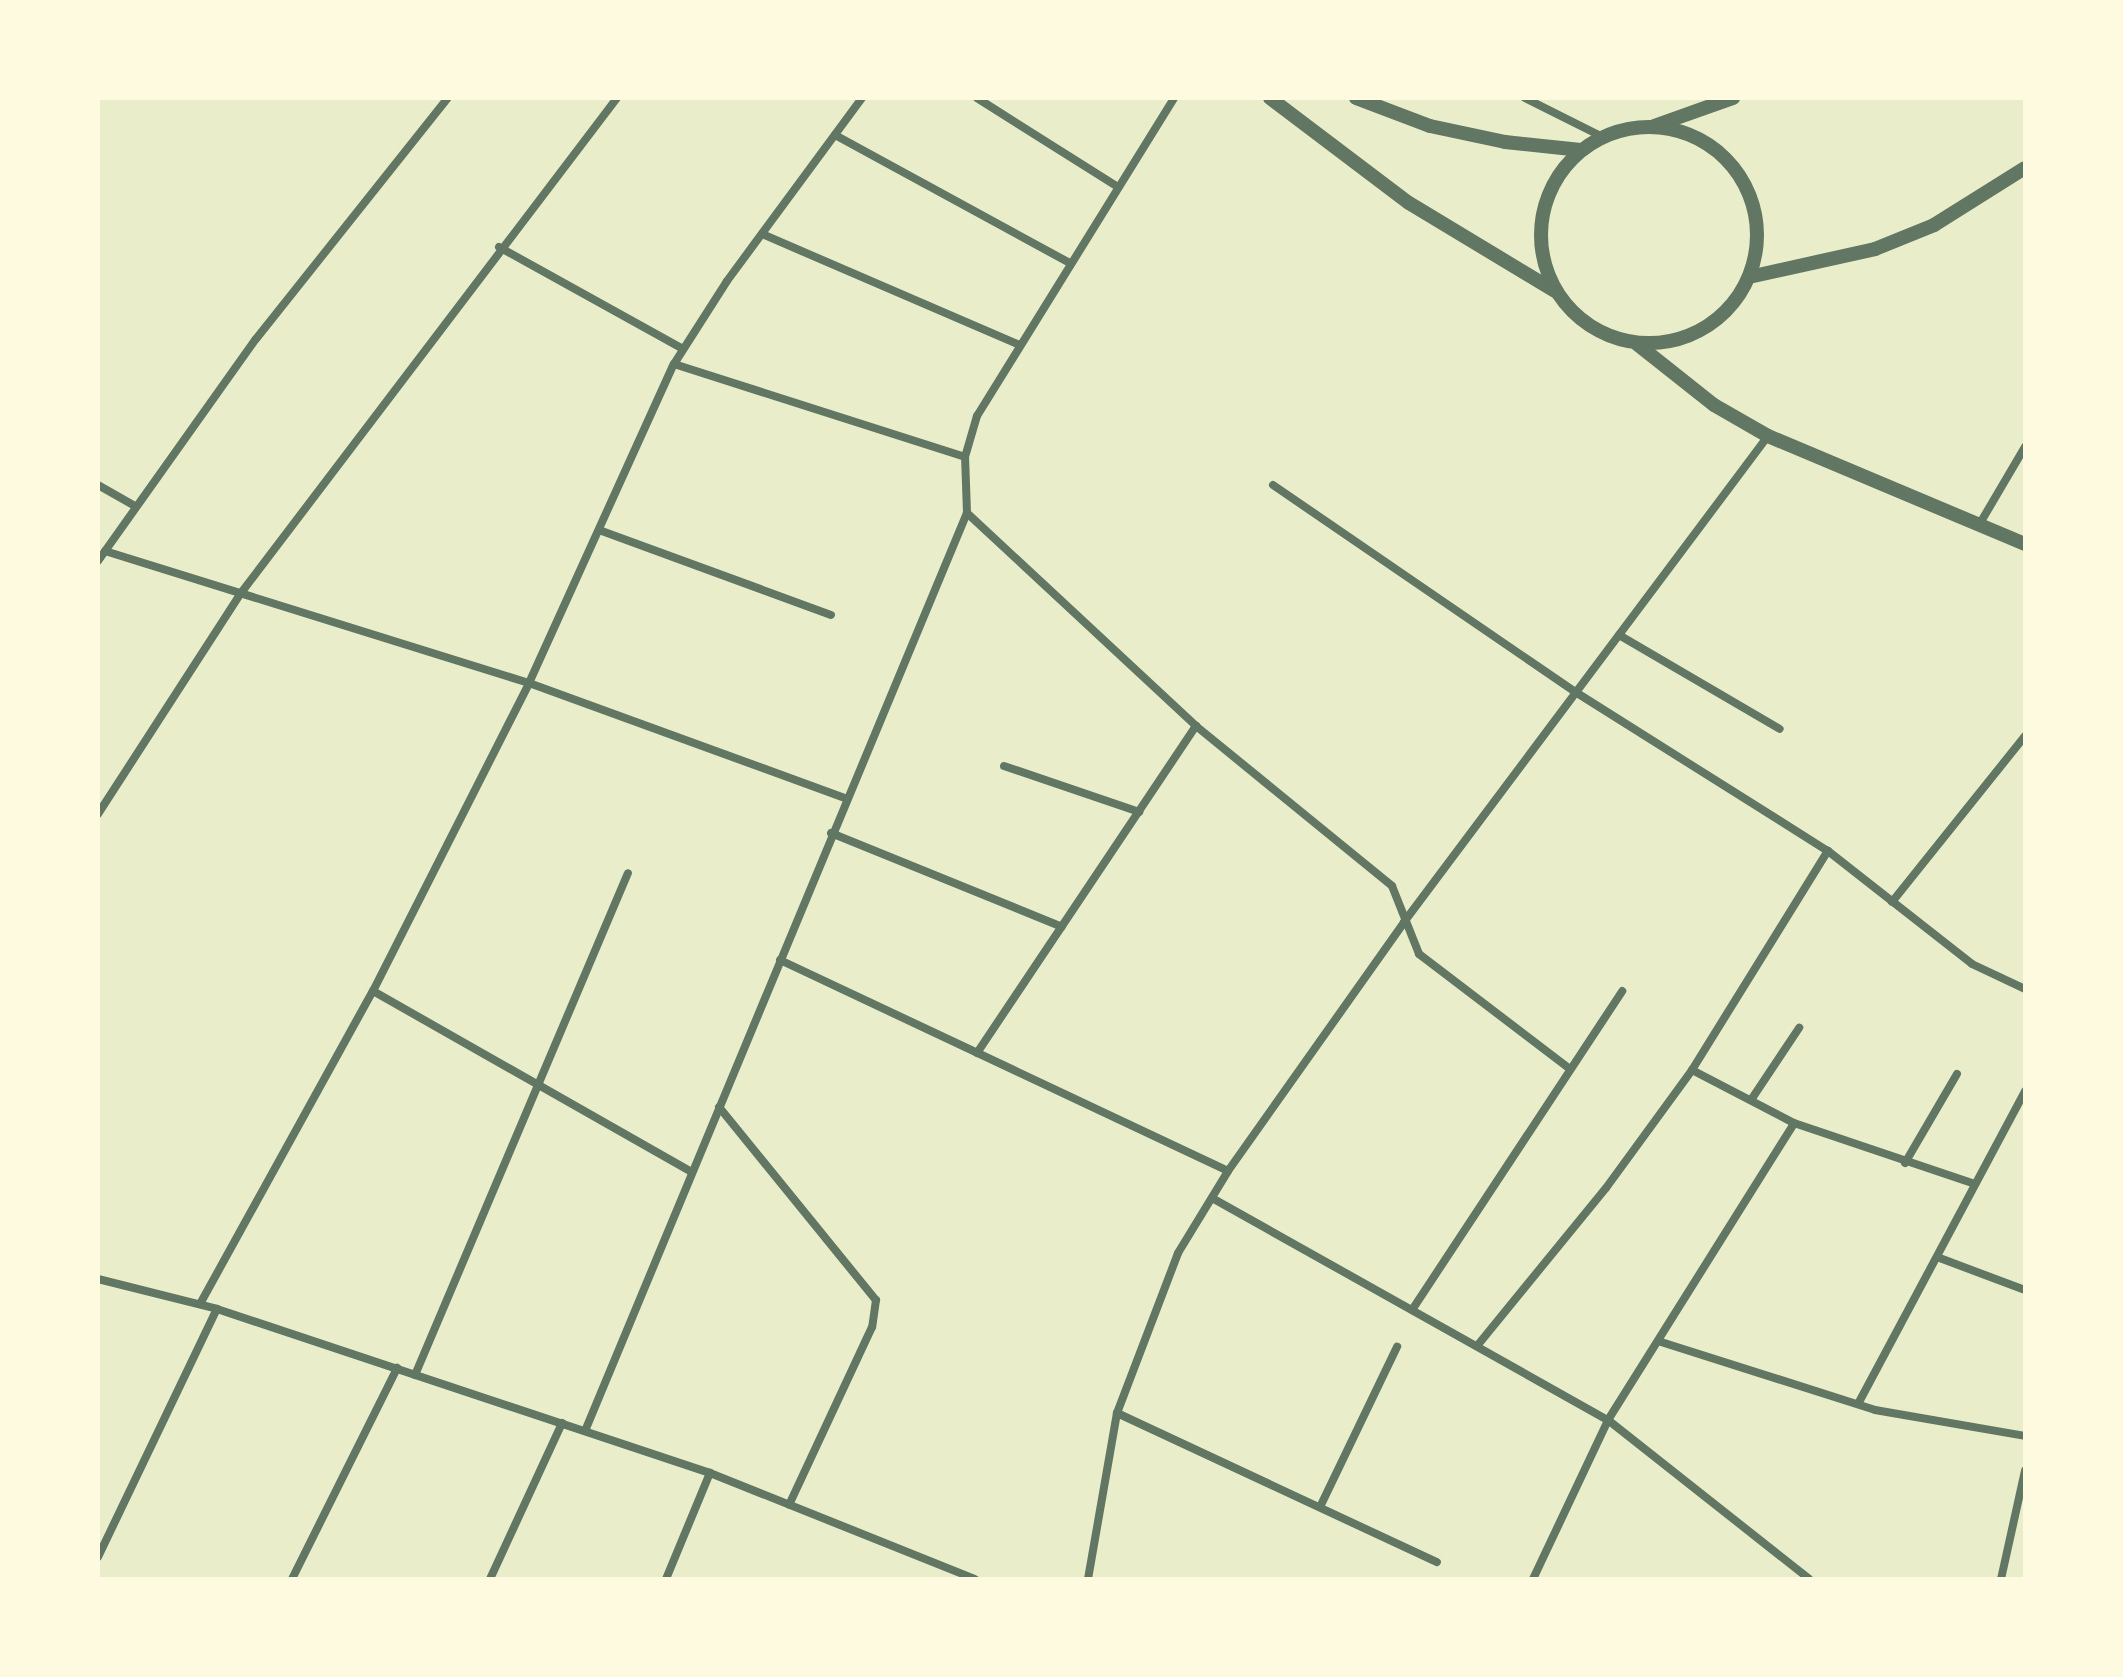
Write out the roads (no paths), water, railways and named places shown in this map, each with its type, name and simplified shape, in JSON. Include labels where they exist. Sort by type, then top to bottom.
[{"type":"street","points":[[98,561],[256,339],[448,98]]},
{"type":"street","points":[[98,814],[241,593],[499,247],[617,98]]},
{"type":"street","points":[[200,1304],[373,991],[529,683],[674,364],[762,234],[862,98]]},
{"type":"street","points":[[977,98],[1118,187]]},
{"type":"street","points":[[585,1431],[845,798],[967,513],[965,457],[977,416],[1018,344],[1174,98]]},
{"type":"street","points":[[1270,98],[1409,203],[1555,291],[1593,329],[1637,344],[1714,405],[1768,436],[2025,544]]},
{"type":"street","points":[[1356,98],[1430,126],[1505,142],[1581,150]]},
{"type":"street","points":[[1525,98],[1603,137]]},
{"type":"street","points":[[1555,291],[1544,267],[1541,215],[1563,168],[1581,150],[1603,137],[1653,126],[1733,98]]},
{"type":"street","points":[[1637,344],[1664,343],[1716,321],[1749,277],[1758,225],[1741,177],[1703,141],[1653,126]]},
{"type":"street","points":[[835,135],[1070,263]]},
{"type":"street","points":[[1749,277],[1875,249],[1934,225],[2025,168]]},
{"type":"street","points":[[762,234],[1018,344]]},
{"type":"street","points":[[499,247],[683,349]]},
{"type":"street","points":[[674,364],[965,457]]},
{"type":"street","points":[[1088,1579],[1117,1413],[1178,1253],[1228,1171],[1404,922],[1768,436]]},
{"type":"street","points":[[1979,525],[2025,447]]},
{"type":"street","points":[[98,485],[135,506]]},
{"type":"street","points":[[1273,485],[1577,693],[1828,851],[1972,964],[2025,989]]},
{"type":"street","points":[[967,513],[1196,726],[1392,886],[1419,954],[1570,1069]]},
{"type":"street","points":[[599,530],[831,615]]},
{"type":"street","points":[[105,551],[529,683],[845,798]]},
{"type":"street","points":[[1619,635],[1780,729]]},
{"type":"street","points":[[977,1053],[1196,726]]},
{"type":"street","points":[[1892,902],[2025,736]]},
{"type":"street","points":[[1004,766],[1139,812]]},
{"type":"street","points":[[831,833],[1062,927]]},
{"type":"street","points":[[1477,1346],[1606,1188],[1692,1070],[1828,851]]},
{"type":"street","points":[[415,1375],[628,873]]},
{"type":"street","points":[[780,960],[1228,1171]]},
{"type":"street","points":[[373,991],[692,1172]]},
{"type":"street","points":[[1412,1310],[1622,991]]},
{"type":"street","points":[[1751,1100],[1799,1028]]},
{"type":"street","points":[[1692,1070],[1794,1123],[1905,1163],[1975,1184]]},
{"type":"street","points":[[1905,1163],[1957,1074]]},
{"type":"street","points":[[1858,1404],[2025,1091]]},
{"type":"street","points":[[719,1107],[876,1300],[872,1327],[789,1505]]},
{"type":"street","points":[[1533,1579],[1608,1420],[1794,1123]]},
{"type":"street","points":[[1212,1198],[1608,1420],[1798,1576],[1809,1579]]},
{"type":"street","points":[[1937,1257],[2025,1290]]},
{"type":"street","points":[[98,1279],[217,1309],[710,1473],[975,1579]]},
{"type":"street","points":[[98,1557],[217,1309]]},
{"type":"street","points":[[1658,1341],[1858,1404],[2025,1436]]},
{"type":"street","points":[[1320,1507],[1397,1347]]},
{"type":"street","points":[[292,1579],[397,1368]]},
{"type":"street","points":[[1117,1413],[1437,1562]]},
{"type":"street","points":[[490,1579],[562,1423]]},
{"type":"street","points":[[2001,1579],[2025,1471]]},
{"type":"street","points":[[666,1579],[710,1473]]}]
